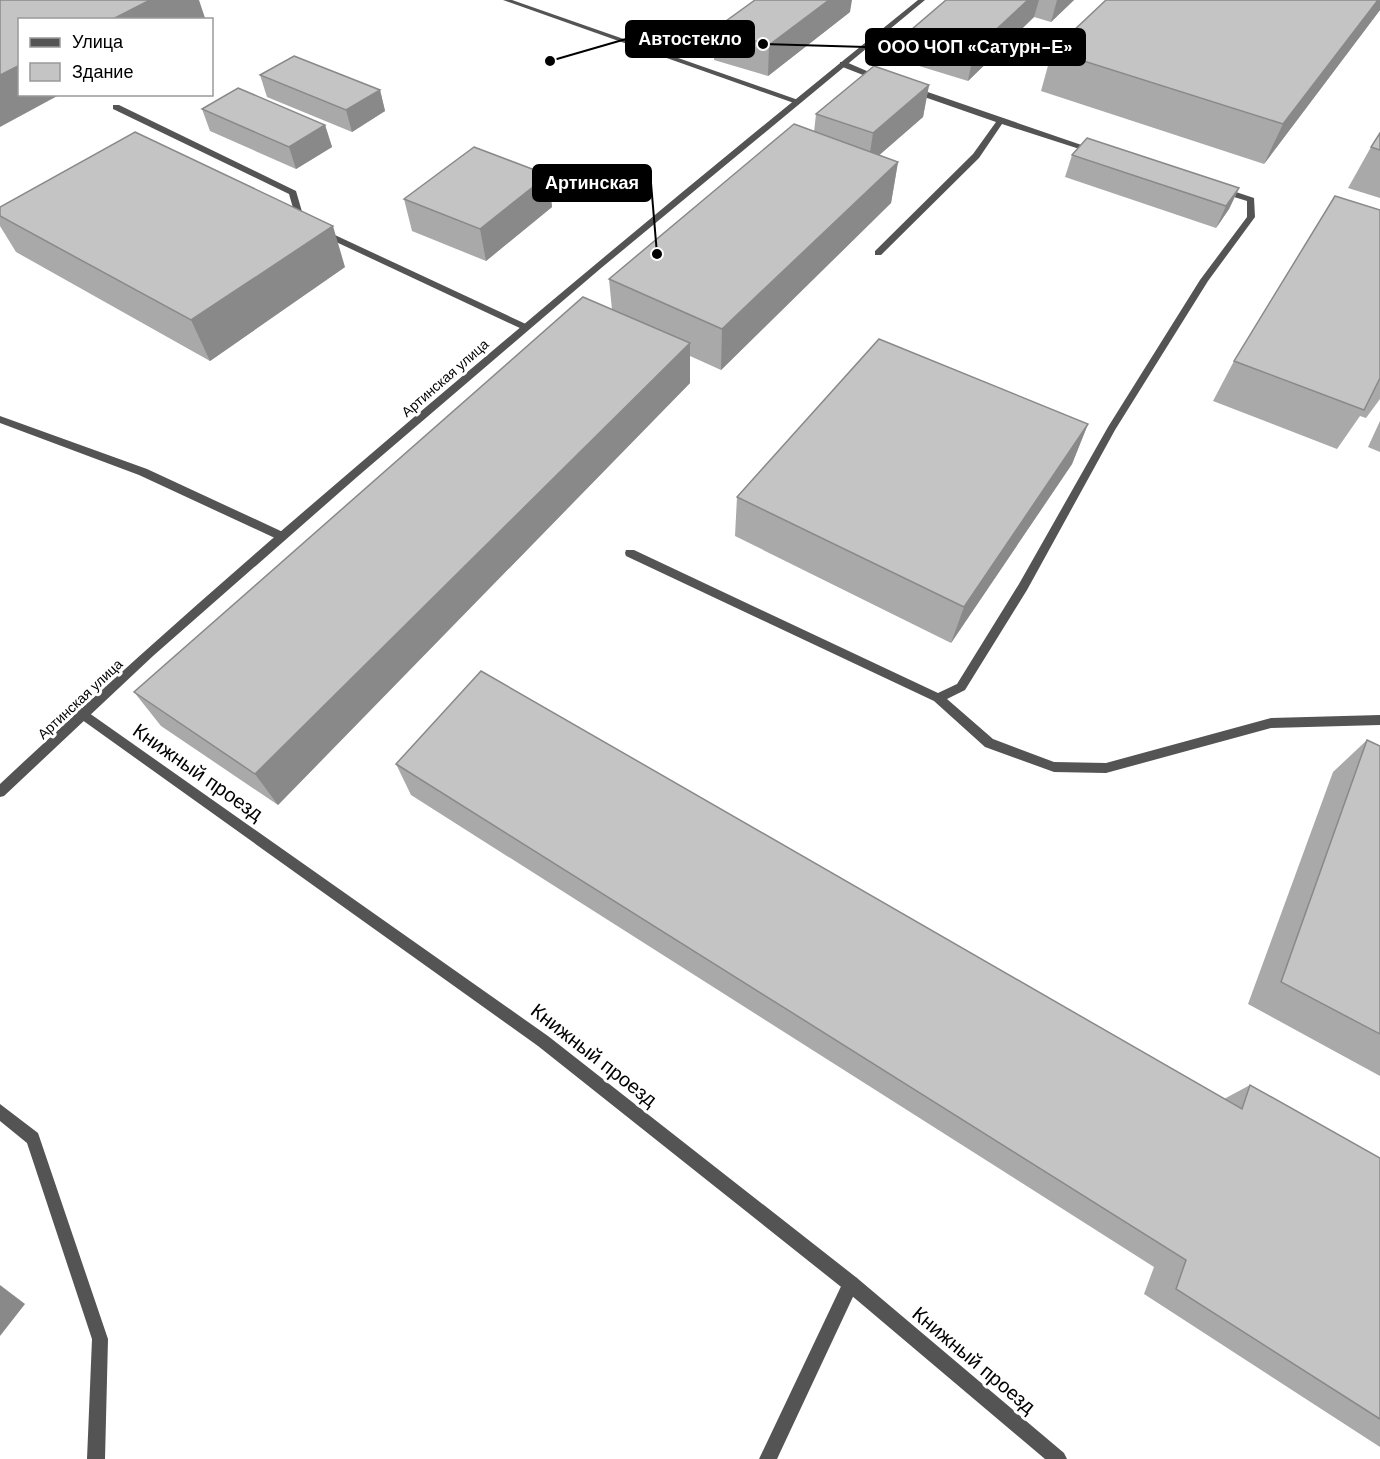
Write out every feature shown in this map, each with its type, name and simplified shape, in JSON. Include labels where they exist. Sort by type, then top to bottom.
[{"type":"street","points":[[506,0],[797,101]]},
{"type":"street","name":"Артинская улица","points":[[0,792],[82,713],[281,536],[525,327],[922,0]]},
{"type":"street","points":[[843,64],[1000,122],[1103,153]]},
{"type":"street","points":[[116,106],[294,193],[299,222],[525,327]]},
{"type":"street","points":[[878,253],[976,156],[1000,122]]},
{"type":"street","points":[[938,698],[961,687],[1023,587],[1111,429],[1204,280],[1251,218],[1251,200],[1215,188]]},
{"type":"street","points":[[0,419],[143,472],[281,536]]},
{"type":"street","points":[[630,553],[938,698],[989,743],[1054,767],[1106,768],[1271,723],[1380,720]]},
{"type":"street","name":"Книжный проезд","points":[[82,713],[543,1041],[851,1284],[1058,1459]]},
{"type":"street","points":[[0,1111],[33,1138],[100,1339],[96,1459]]},
{"type":"street","points":[[768,1459],[851,1284]]},
{"type":"building","points":[[0,0],[150,0],[115,18],[18,18],[18,66],[0,75]]},
{"type":"building","points":[[755,0],[829,0],[769,45],[715,29]]},
{"type":"building","points":[[946,0],[1028,0],[974,50],[911,30]]},
{"type":"building","points":[[1106,0],[1378,0],[1283,124],[1052,51]]},
{"type":"building","points":[[294,56],[380,90],[346,110],[260,75]]},
{"type":"building","points":[[874,66],[929,85],[873,133],[816,114]]},
{"type":"building","points":[[238,88],[325,125],[289,147],[202,109]]},
{"type":"building","points":[[794,124],[898,162],[722,329],[609,279]]},
{"type":"building","points":[[135,132],[333,226],[191,320],[0,216],[0,207]]},
{"type":"building","points":[[1380,133],[1380,150],[1371,147]]},
{"type":"building","points":[[1087,138],[1239,188],[1226,206],[1072,155]]},
{"type":"building","points":[[474,147],[548,175],[480,229],[404,199]]},
{"type":"building","points":[[1335,196],[1380,210],[1380,378],[1364,410],[1234,361]]},
{"type":"building","points":[[583,297],[690,343],[255,774],[134,692]]},
{"type":"building","points":[[879,339],[1088,424],[964,607],[737,497]]},
{"type":"building","points":[[481,671],[1242,1109],[1250,1085],[1380,1158],[1380,1419],[1176,1289],[1186,1260],[396,764]]},
{"type":"building","points":[[1367,740],[1380,746],[1380,1034],[1281,982]]},
{"type":"place","name":"ООО ЧОП «Сатурн-Е»","points":[[763,44]]},
{"type":"place","name":"Автостекло","points":[[550,61]]},
{"type":"place","name":"Артинская","points":[[657,254]]}]
